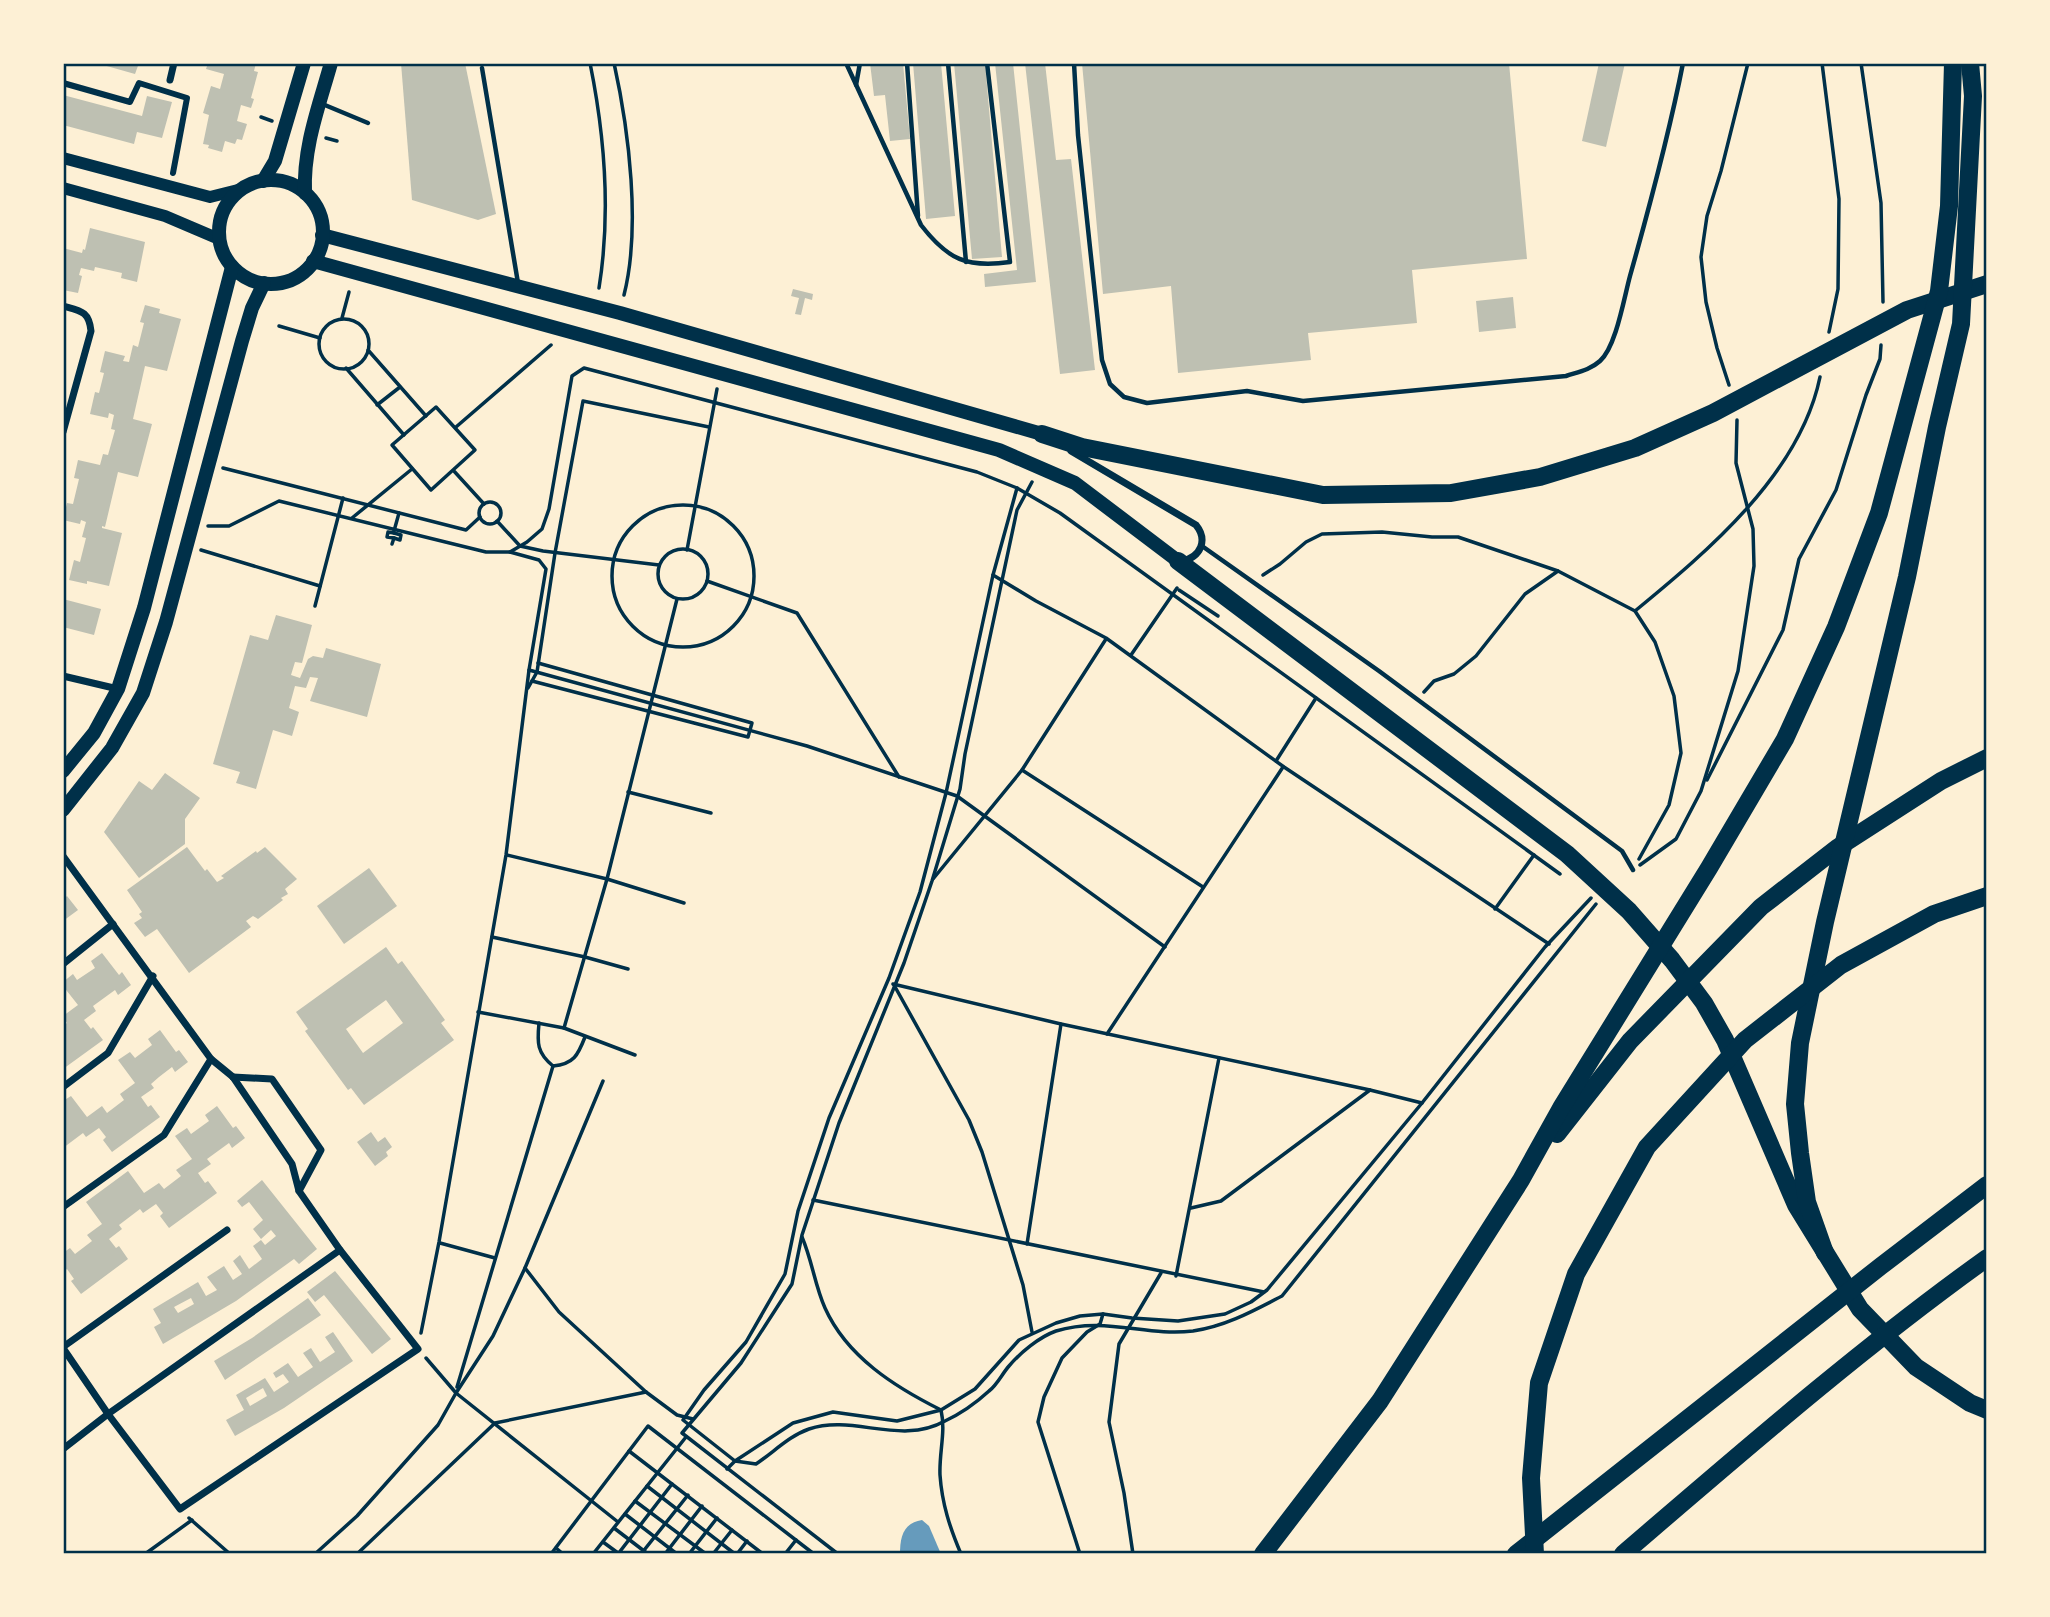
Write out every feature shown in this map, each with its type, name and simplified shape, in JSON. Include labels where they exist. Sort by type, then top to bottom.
[{"type":"highway","points":[[1262,1554],[1380,1401],[1521,1180],[1561,1108],[1710,868],[1785,739],[1836,627],[1879,513],[1939,291],[1949,206],[1953,63]]},
{"type":"highway","points":[[1825,1254],[1807,1202],[1795,1104],[1800,1043],[1858,778],[1907,577],[1961,324],[1973,96],[1970,63]]},
{"type":"highway","points":[[1042,434],[1082,447],[1323,495],[1451,493],[1540,477],[1635,448],[1713,413],[1907,310],[1987,284]]},
{"type":"highway","points":[[1178,561],[1567,854],[1629,911],[1672,960],[1704,1003],[1725,1040],[1796,1205],[1860,1309],[1916,1367],[1970,1403],[1987,1410]]},
{"type":"highway","points":[[1521,1180],[1630,1041],[1761,908],[1837,848],[1941,781],[1987,758]]},
{"type":"highway","points":[[1535,1554],[1531,1478],[1539,1383],[1576,1274],[1647,1147],[1745,1040],[1842,965],[1934,914],[1987,896]]},
{"type":"highway","points":[[1517,1554],[1987,1185]]},
{"type":"highway","points":[[1623,1554],[1842,1368],[1987,1258]]},
{"type":"main road","points":[[263,181],[275,161],[304,63]]},
{"type":"main road","points":[[304,192],[304,168],[310,133],[331,63]]},
{"type":"main road","points":[[263,181],[285,182],[304,192],[315,204],[321,219],[323,235],[320,249],[313,261],[304,272],[278,283],[264,283],[242,275],[232,267],[219,239],[223,211],[234,195],[263,181]]},
{"type":"main road","points":[[323,235],[760,351],[1042,434]]},
{"type":"main road","points":[[313,261],[999,450],[1075,483],[1178,561]]},
{"type":"main road","points":[[63,771],[94,733],[118,689],[147,594],[232,267]]},
{"type":"main road","points":[[63,810],[112,748],[143,693],[166,622],[252,308],[264,283]]},
{"type":"main road","points":[[118,689],[143,693]]},
{"type":"street","points":[[170,80],[174,63]]},
{"type":"street","points":[[63,83],[130,102],[139,83],[187,98],[173,173]]},
{"type":"street","points":[[63,158],[210,197],[242,189]]},
{"type":"street","points":[[63,188],[165,216],[219,239]]},
{"type":"street","points":[[63,306],[82,311],[90,319],[91,331],[63,432]]},
{"type":"street","points":[[1042,434],[1196,525],[1202,534],[1202,546],[1192,558],[1178,561]]},
{"type":"street","points":[[63,676],[118,689]]},
{"type":"street","points":[[63,856],[211,1059],[233,1077],[292,1164],[299,1191],[340,1250],[418,1349],[180,1509],[108,1414],[63,1348],[228,1230]]},
{"type":"street","points":[[63,964],[113,924]]},
{"type":"street","points":[[63,1087],[108,1053],[153,976]]},
{"type":"street","points":[[63,1207],[163,1135],[211,1059]]},
{"type":"street","points":[[233,1077],[272,1079],[321,1150],[299,1191]]},
{"type":"street","points":[[63,1449],[108,1414],[340,1250]]},
{"type":"lane","points":[[846,63],[919,221],[934,243],[960,260],[983,266],[1010,262],[987,63]]},
{"type":"lane","points":[[856,86],[860,63]]},
{"type":"lane","points":[[907,63],[919,221]]},
{"type":"lane","points":[[948,63],[966,262]]},
{"type":"lane","points":[[1074,63],[1078,135],[1102,360],[1111,384],[1124,397],[1147,403],[1247,391],[1303,401],[1566,376],[1586,370],[1601,361],[1610,346],[1624,300],[1670,129],[1683,63]]},
{"type":"lane","points":[[482,68],[519,287]]},
{"type":"lane","points":[[320,103],[368,123]]},
{"type":"lane","points":[[1202,546],[1255,581],[1622,851],[1633,870]]},
{"type":"path","points":[[590,63],[598,101],[606,195],[605,251],[599,288]]},
{"type":"path","points":[[614,63],[624,108],[631,206],[629,275],[624,295]]},
{"type":"path","points":[[1731,394],[1706,302],[1701,257],[1707,216],[1721,172],[1748,63]]},
{"type":"path","points":[[1861,63],[1881,203],[1882,304]]},
{"type":"path","points":[[342,318],[349,292]]},
{"type":"path","points":[[342,318],[357,322],[363,327],[369,342],[368,350],[360,363],[338,368],[325,360],[319,346],[327,325],[342,318]]},
{"type":"path","points":[[279,326],[320,338]]},
{"type":"path","points":[[456,427],[551,345]]},
{"type":"path","points":[[1633,870],[1676,839],[1783,630],[1799,559],[1836,490],[1880,359],[1881,345]]},
{"type":"path","points":[[368,350],[425,416]]},
{"type":"path","points":[[346,368],[404,435]]},
{"type":"path","points":[[510,552],[542,529],[549,509],[572,376],[584,368],[977,472],[1017,488],[1060,513],[1563,876]]},
{"type":"path","points":[[377,405],[400,387]]},
{"type":"path","points":[[687,550],[717,389]]},
{"type":"path","points":[[527,691],[537,672],[555,553],[583,401],[709,427]]},
{"type":"path","points":[[436,407],[475,450],[431,490],[392,445],[425,416],[436,407]]},
{"type":"path","points":[[1701,791],[1738,671],[1754,566],[1753,529],[1737,463],[1736,416]]},
{"type":"path","points":[[351,519],[412,469]]},
{"type":"path","points":[[453,470],[484,504]]},
{"type":"path","points":[[237,471],[466,530],[480,517],[484,504],[494,502],[501,513],[497,521]]},
{"type":"path","points":[[838,1554],[682,1433],[741,1363],[792,1284],[802,1235],[839,1123],[904,962],[932,881],[957,796],[1017,510],[1032,482]]},
{"type":"path","points":[[1017,488],[993,575],[946,793],[916,904],[889,978],[829,1118],[799,1211],[785,1274],[746,1342],[704,1390],[683,1420],[735,1461],[756,1464],[789,1439],[811,1429],[852,1424],[893,1432],[944,1422],[991,1390],[1009,1365],[1054,1332],[1100,1324],[1156,1331],[1192,1331],[1233,1322],[1282,1296],[1598,901],[1582,890]]},
{"type":"path","points":[[315,606],[343,498]]},
{"type":"path","points":[[191,526],[229,526],[279,500],[338,515],[394,534],[486,552],[510,552],[539,560],[546,569],[529,670],[506,855],[418,1349],[456,1393],[618,1522]]},
{"type":"path","points":[[695,505],[715,511],[732,523],[745,538],[753,558],[755,578],[751,599],[732,628],[717,639],[701,645],[666,645],[640,633],[622,612],[612,587],[613,559],[625,535],[643,516],[668,506],[695,505]]},
{"type":"path","points":[[392,544],[399,513]]},
{"type":"path","points":[[480,517],[487,523],[497,521]]},
{"type":"path","points":[[497,521],[520,546],[555,553],[659,565]]},
{"type":"path","points":[[1255,581],[1306,541],[1322,534],[1382,532],[1458,537],[1558,571],[1635,611],[1655,642],[1674,696],[1681,753],[1669,805],[1633,870]]},
{"type":"path","points":[[185,546],[320,586]]},
{"type":"path","points":[[687,550],[695,552],[706,565],[707,582],[698,594],[684,599],[677,598],[663,589],[658,574],[659,565],[671,553],[687,550]]},
{"type":"path","points":[[1417,699],[1434,681],[1454,674],[1476,656],[1525,594],[1558,571]]},
{"type":"path","points":[[993,575],[1107,638],[1284,767],[1549,944]]},
{"type":"path","points":[[707,582],[797,613],[900,779]]},
{"type":"path","points":[[1131,655],[1177,588]]},
{"type":"path","points":[[564,1028],[607,879],[677,598]]},
{"type":"path","points":[[932,881],[1022,770],[1107,638]]},
{"type":"path","points":[[532,681],[748,737],[752,723],[538,663]]},
{"type":"path","points":[[529,670],[807,746],[957,796],[1166,947]]},
{"type":"path","points":[[1276,761],[1316,698]]},
{"type":"path","points":[[1107,1034],[1284,767]]},
{"type":"path","points":[[1022,770],[1203,887]]},
{"type":"path","points":[[628,792],[711,813]]},
{"type":"path","points":[[506,855],[607,879],[684,903]]},
{"type":"path","points":[[1495,909],[1534,855]]},
{"type":"path","points":[[727,1469],[793,1423],[832,1412],[897,1421],[941,1410],[975,1389],[1019,1340],[1032,1332],[1080,1316],[1103,1314],[1178,1321],[1225,1314],[1251,1302],[1264,1292],[1422,1103],[1549,944],[1592,897],[1601,894]]},
{"type":"path","points":[[492,937],[628,969]]},
{"type":"path","points":[[893,984],[1061,1024],[1422,1103]]},
{"type":"path","points":[[893,984],[969,1120],[982,1152],[1023,1285],[1032,1332]]},
{"type":"path","points":[[478,1012],[564,1028],[635,1055]]},
{"type":"path","points":[[539,1023],[537,1044],[541,1057],[553,1066],[567,1065],[577,1057],[585,1037]]},
{"type":"path","points":[[1027,1244],[1061,1024]]},
{"type":"path","points":[[1176,1276],[1219,1058]]},
{"type":"path","points":[[456,1393],[553,1066]]},
{"type":"path","points":[[315,1554],[357,1516],[438,1425],[493,1336],[525,1268],[603,1081]]},
{"type":"path","points":[[1191,1208],[1221,1201],[1370,1090]]},
{"type":"path","points":[[813,1200],[1264,1292]]},
{"type":"path","points":[[802,1235],[825,1308],[845,1340],[872,1368],[911,1395],[941,1410],[944,1422],[940,1473],[945,1516],[961,1554]]},
{"type":"path","points":[[439,1242],[495,1258]]},
{"type":"path","points":[[525,1268],[559,1312],[646,1392],[677,1415],[694,1419]]},
{"type":"path","points":[[1133,1554],[1109,1422],[1119,1344],[1161,1272]]},
{"type":"path","points":[[1080,1554],[1038,1422],[1044,1397],[1062,1358],[1087,1332],[1100,1324],[1103,1314]]},
{"type":"path","points":[[357,1554],[495,1423],[646,1392]]},
{"type":"path","points":[[551,1554],[648,1426],[814,1554]]},
{"type":"path","points":[[593,1554],[686,1437]]},
{"type":"path","points":[[629,1451],[762,1554]]},
{"type":"path","points":[[603,1542],[618,1554],[672,1483]]},
{"type":"path","points":[[647,1486],[736,1554],[747,1541]]},
{"type":"path","points":[[614,1528],[644,1553],[688,1495]]},
{"type":"path","points":[[635,1501],[706,1554]]},
{"type":"path","points":[[665,1554],[702,1506]]},
{"type":"path","points":[[180,1509],[230,1554]]},
{"type":"path","points":[[625,1514],[677,1554]]},
{"type":"path","points":[[689,1554],[717,1518]]},
{"type":"path","points":[[145,1554],[192,1520]]},
{"type":"path","points":[[713,1554],[732,1530]]},
{"type":"path","points":[[785,1554],[796,1540]]},
{"type":"path","points":[[556,1548],[564,1554]]},
{"type":"path","points":[[828,1554],[832,1549]]},
{"type":"water","points":[[922,1520],[929,1526],[941,1554],[900,1554],[904,1532],[911,1524]]},
{"type":"building","points":[[96,63],[139,63],[135,74]]},
{"type":"building","points":[[208,63],[256,63],[254,71],[258,72],[251,108],[241,105],[237,121],[247,124],[242,140],[237,139],[235,144],[225,141],[222,152],[203,144],[209,115],[203,113],[211,86],[220,89],[224,74],[206,69]]},
{"type":"building","points":[[401,63],[465,63],[496,214],[478,220],[412,200]]},
{"type":"building","points":[[870,63],[903,63],[910,139],[890,141],[885,95],[874,96]]},
{"type":"building","points":[[913,63],[941,63],[955,216],[926,219]]},
{"type":"building","points":[[954,63],[985,63],[1002,257],[972,259]]},
{"type":"building","points":[[995,63],[1013,63],[1036,282],[985,287],[984,274],[1017,270]]},
{"type":"building","points":[[1025,63],[1045,63],[1056,160],[1071,159],[1095,370],[1060,374]]},
{"type":"building","points":[[1082,63],[1509,63],[1527,259],[1412,270],[1417,323],[1308,333],[1311,360],[1178,373],[1171,286],[1103,294]]},
{"type":"building","points":[[1599,63],[1625,63],[1606,147],[1582,141]]},
{"type":"building","points":[[63,95],[142,116],[147,96],[172,102],[162,138],[137,132],[134,144],[63,125]]},
{"type":"building","points":[[90,228],[145,242],[137,282],[121,278],[122,273],[95,267],[94,271],[81,268],[78,293],[63,290],[63,248],[82,253]]},
{"type":"building","points":[[793,289],[813,294],[812,300],[805,298],[801,315],[795,314],[799,298],[791,296]]},
{"type":"building","points":[[1513,297],[1516,328],[1479,332],[1476,301]]},
{"type":"building","points":[[145,305],[160,309],[159,313],[181,319],[167,371],[145,366],[133,419],[152,424],[138,477],[118,472],[105,527],[102,526],[122,533],[109,586],[69,580],[74,560],[80,562],[86,538],[82,537],[86,522],[81,520],[80,524],[63,520],[67,503],[73,504],[79,479],[74,478],[78,460],[100,465],[103,454],[108,455],[115,430],[111,429],[114,415],[109,413],[108,418],[90,414],[95,392],[99,393],[104,373],[100,372],[105,351],[125,356],[123,361],[129,362],[133,345],[138,347],[144,323],[140,322]]},
{"type":"building","points":[[63,599],[101,609],[94,635],[63,627]]},
{"type":"building","points":[[276,615],[312,625],[302,663],[295,662],[291,675],[300,678],[308,659],[313,656],[323,658],[326,648],[381,664],[367,717],[310,701],[318,678],[310,677],[306,688],[295,686],[289,708],[299,712],[292,736],[273,730],[256,789],[236,783],[240,772],[213,764],[250,635],[268,640]]},
{"type":"building","points":[[165,773],[200,798],[185,819],[185,844],[139,878],[104,832],[139,781],[152,790]]},
{"type":"building","points":[[187,847],[217,882],[224,878],[221,876],[265,847],[297,879],[285,889],[288,894],[281,898],[283,900],[258,919],[253,916],[246,921],[251,927],[189,973],[157,929],[145,937],[134,923],[142,918],[139,914],[142,912],[127,890]]},
{"type":"building","points":[[369,868],[397,906],[344,944],[317,906]]},
{"type":"building","points":[[63,896],[67,896],[78,910],[63,921]]},
{"type":"building","points":[[386,947],[398,964],[402,961],[445,1020],[441,1023],[454,1040],[364,1105],[351,1088],[348,1090],[305,1031],[308,1029],[296,1012]],"holes":[[[386,1000],[403,1023],[363,1053],[346,1029]]]},
{"type":"building","points":[[102,953],[119,975],[122,972],[131,985],[118,995],[115,990],[93,1006],[96,1011],[84,1020],[103,1040],[63,1069],[63,1026],[67,1023],[63,1016],[78,1005],[63,986],[63,982],[73,974],[77,980],[95,968],[91,961]]},
{"type":"building","points":[[160,1030],[176,1052],[179,1050],[188,1062],[175,1072],[172,1067],[151,1084],[154,1088],[141,1097],[160,1117],[112,1152],[103,1140],[106,1137],[99,1128],[86,1137],[83,1133],[63,1148],[63,1101],[71,1096],[87,1117],[102,1106],[107,1113],[124,1100],[120,1094],[135,1083],[118,1060],[130,1052],[135,1058],[152,1045],[148,1039]]},
{"type":"building","points":[[217,1106],[233,1128],[236,1126],[245,1138],[232,1148],[229,1143],[207,1159],[211,1164],[198,1173],[217,1193],[169,1228],[160,1216],[163,1213],[156,1204],[143,1213],[140,1209],[119,1225],[122,1229],[109,1239],[116,1248],[119,1246],[128,1259],[81,1294],[71,1281],[74,1279],[67,1269],[63,1272],[63,1253],[70,1248],[75,1254],[92,1241],[87,1235],[102,1224],[86,1202],[128,1171],[144,1193],[159,1183],[164,1189],[181,1176],[176,1170],[192,1159],[175,1136],[187,1128],[191,1134],[209,1121],[205,1115]]},
{"type":"building","points":[[371,1132],[378,1142],[385,1137],[392,1147],[386,1152],[388,1156],[375,1166],[357,1142]]},
{"type":"building","points":[[262,1180],[317,1249],[299,1264],[294,1259],[236,1301],[163,1344],[154,1327],[161,1323],[153,1309],[198,1282],[206,1296],[217,1290],[207,1277],[224,1266],[233,1280],[242,1274],[233,1261],[240,1255],[249,1269],[262,1259],[253,1246],[261,1240],[265,1245],[276,1236],[271,1230],[261,1239],[253,1229],[263,1220],[249,1202],[242,1207],[237,1201]],"holes":[[[191,1298],[194,1304],[178,1313],[174,1307]]]},
{"type":"building","points":[[335,1271],[391,1339],[372,1354],[324,1295],[315,1302],[307,1292]]},
{"type":"building","points":[[308,1298],[321,1315],[225,1380],[214,1361]]},
{"type":"building","points":[[333,1332],[353,1361],[284,1408],[235,1436],[226,1420],[244,1410],[236,1395],[265,1378],[274,1392],[289,1382],[283,1374],[276,1378],[273,1373],[288,1363],[298,1377],[313,1367],[303,1353],[311,1348],[320,1362],[335,1352],[325,1337]],"holes":[[[263,1388],[267,1396],[250,1406],[246,1398]]]}]
